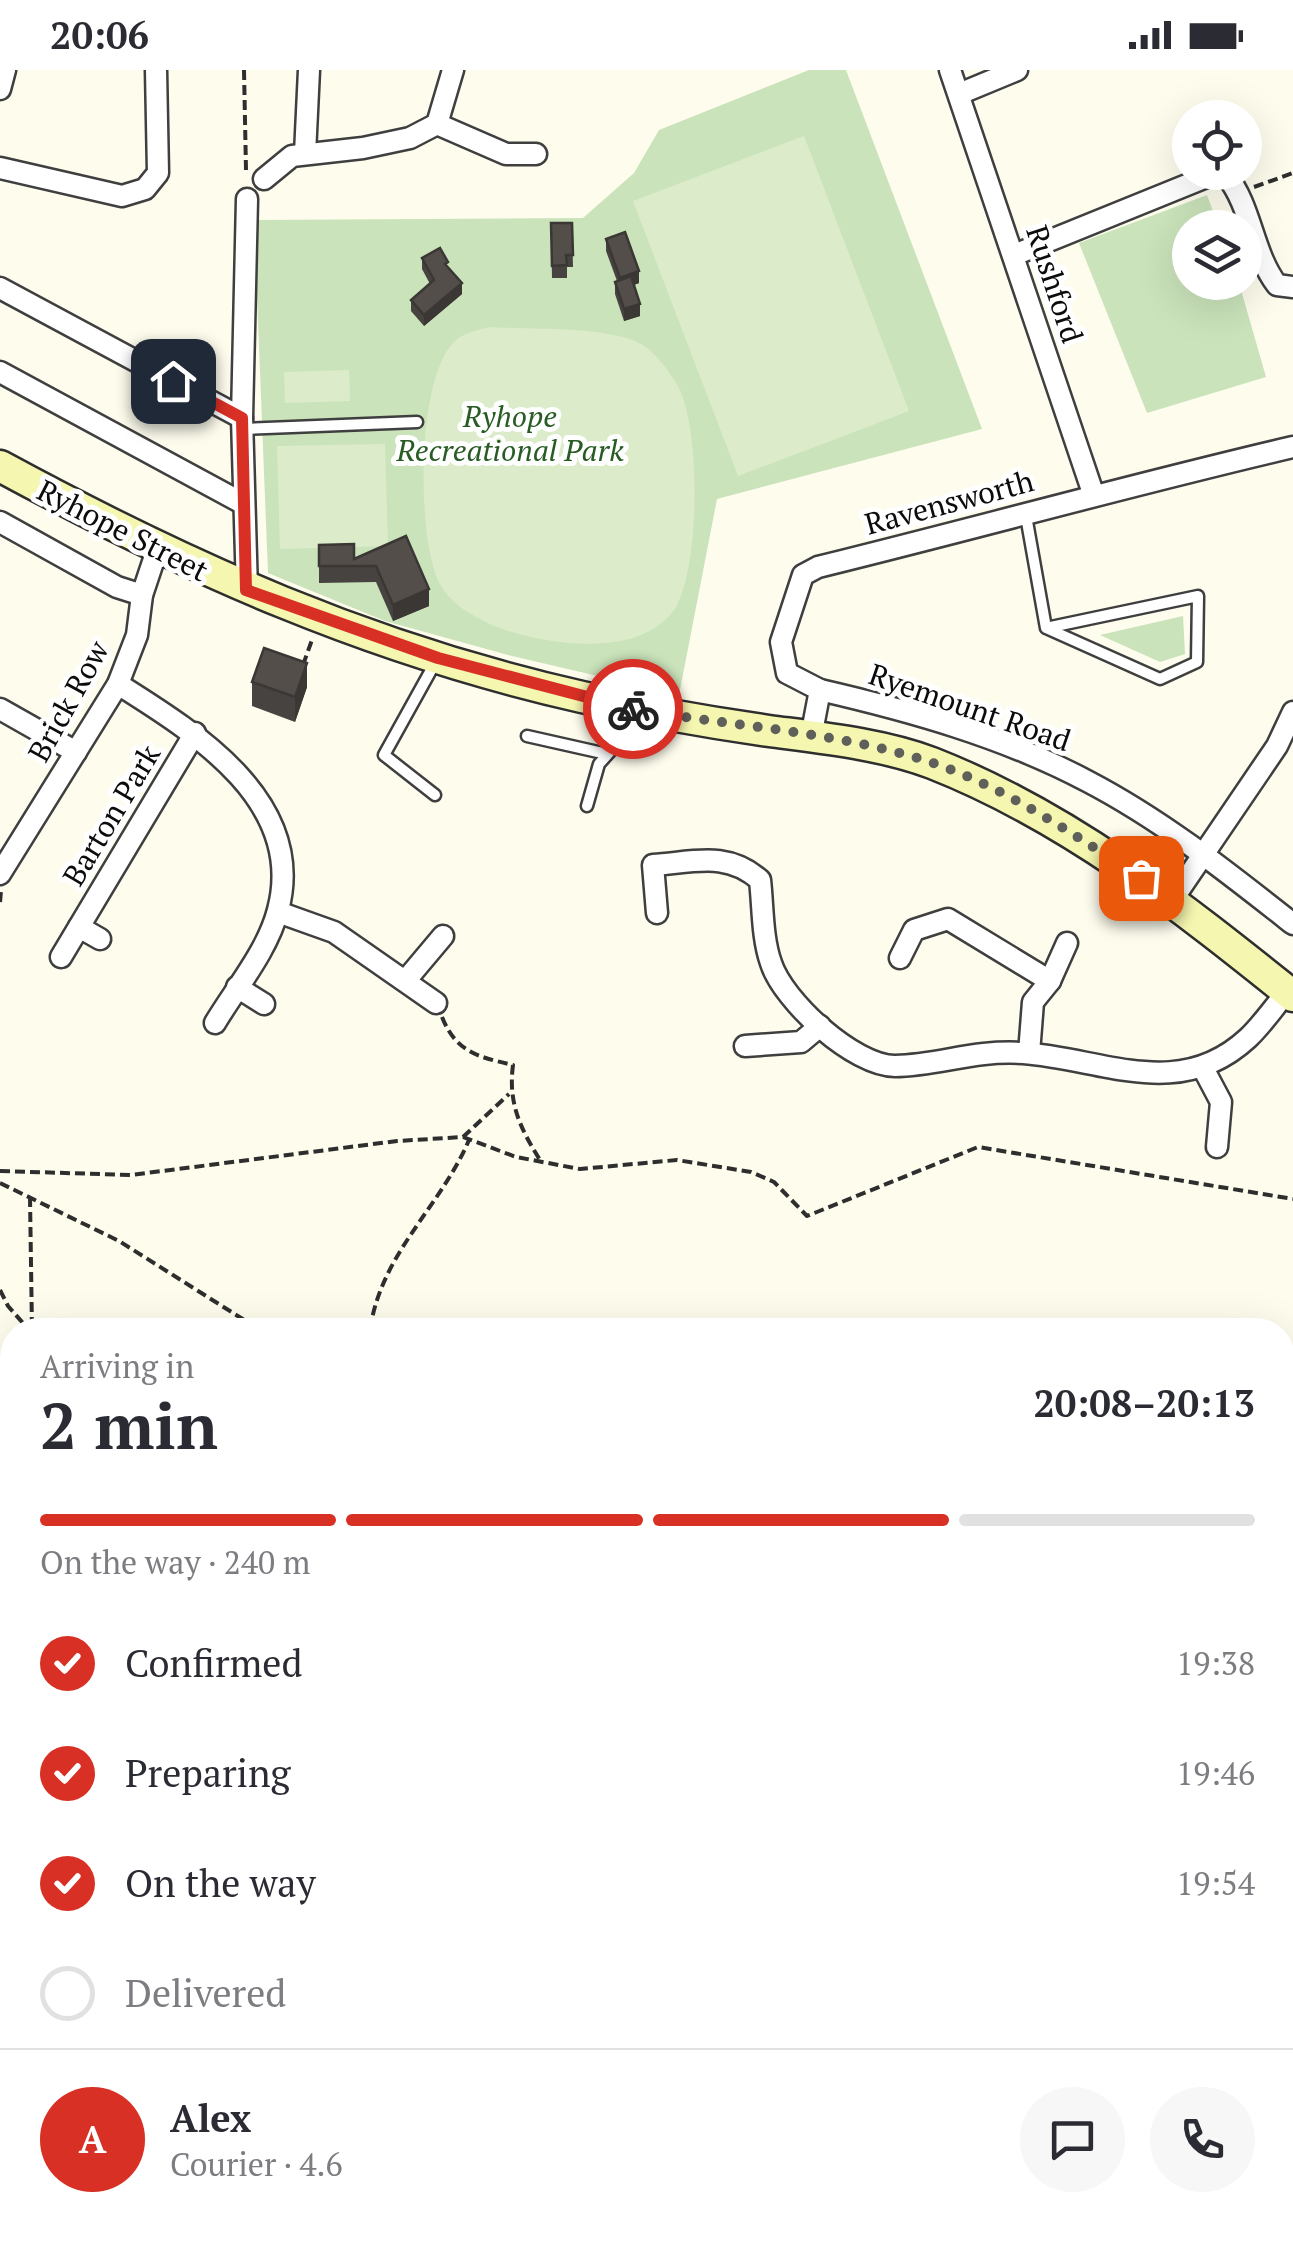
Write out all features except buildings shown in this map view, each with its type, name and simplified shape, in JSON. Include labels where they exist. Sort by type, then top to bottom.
[{"type":"main road","name":"Ryhope Street","points":[[0,466],[157,550],[246,590],[438,658],[630,708],[811,737],[927,761],[993,789],[1174,900],[1290,994]]},
{"type":"street","points":[[0,89],[4,70]]},
{"type":"street","points":[[0,168],[122,196],[146,189],[158,174],[156,70]]},
{"type":"street","points":[[305,154],[309,70]]},
{"type":"street","points":[[264,180],[292,156],[410,138],[437,124],[453,70]]},
{"type":"street","name":"Rushford","points":[[950,70],[1092,493]]},
{"type":"street","points":[[959,94],[1017,70]]},
{"type":"street","points":[[437,124],[506,154],[536,154]]},
{"type":"street","points":[[1014,255],[1209,176],[1226,175],[1240,191],[1266,270],[1277,284],[1293,287]]},
{"type":"street","points":[[246,590],[243,424],[247,199]]},
{"type":"street","points":[[0,288],[243,424]]},
{"type":"street","points":[[0,372],[244,504]]},
{"type":"street","name":"Ravensworth","points":[[820,690],[787,672],[781,642],[803,575],[818,566],[1026,516],[1092,493],[1293,447]]},
{"type":"street","points":[[0,522],[117,587],[142,595]]},
{"type":"street","name":"Brick Row","points":[[2,873],[118,684],[137,635],[142,595],[157,550]]},
{"type":"street","name":"Barton Park","points":[[118,684],[194,733],[257,797],[281,865],[278,912],[215,1024]]},
{"type":"street","points":[[811,737],[820,690]]},
{"type":"street","name":"Ryemount Road","points":[[820,690],[903,709],[1004,744],[1085,780],[1204,854],[1293,924]]},
{"type":"street","points":[[0,709],[76,752]]},
{"type":"street","points":[[1174,900],[1278,746],[1293,712]]},
{"type":"street","name":"Barton Park","points":[[61,957],[194,733]]},
{"type":"street","points":[[657,912],[653,865],[720,859],[742,864],[760,880],[770,962],[785,990],[850,1050],[890,1066],[983,1051],[1029,1053],[1160,1076],[1203,1068],[1247,1039],[1290,994]]},
{"type":"street","points":[[278,912],[334,932],[436,1003]]},
{"type":"street","points":[[900,958],[914,930],[948,918],[1050,981]]},
{"type":"street","name":"Barton Park","points":[[79,927],[100,940]]},
{"type":"street","points":[[406,980],[444,936]]},
{"type":"street","points":[[1029,1053],[1034,1002],[1050,981],[1066,943]]},
{"type":"street","points":[[237,987],[264,1004]]},
{"type":"street","points":[[746,1046],[801,1042],[820,1026]]},
{"type":"street","points":[[1203,1068],[1221,1102],[1218,1147]]},
{"type":"lane","points":[[243,424],[418,422]]},
{"type":"lane","points":[[1026,516],[1046,628]]},
{"type":"lane","points":[[1198,596],[1197,662],[1160,680],[1046,628],[1198,596]]},
{"type":"lane","points":[[435,795],[384,755],[438,658]]},
{"type":"lane","points":[[587,806],[600,764],[617,744],[630,708]]},
{"type":"lane","points":[[527,736],[608,754]]},
{"type":"path","points":[[244,70],[247,199]]},
{"type":"path","points":[[1240,191],[1293,173]]},
{"type":"path","points":[[302,667],[320,618]]},
{"type":"path","points":[[436,1003],[449,1035],[469,1055],[513,1065],[509,1094],[522,1130],[540,1160]]},
{"type":"path","points":[[372,1318],[375,1298],[388,1268],[418,1218],[441,1195],[466,1139],[509,1094]]},
{"type":"path","points":[[0,1171],[131,1175],[397,1141],[466,1139],[496,1151],[580,1170],[677,1160],[751,1172],[774,1182],[807,1216],[978,1147],[1293,1200]]},
{"type":"path","points":[[0,1183],[118,1240],[241,1318]]},
{"type":"path","points":[[30,1198],[31,1318]]},
{"type":"path","points":[[0,1290],[20,1318]]},
{"type":"green space","name":"Ryhope Recreational Park","points":[[809,70],[846,70],[982,429],[717,499],[679,695],[385,621],[268,573],[254,220],[583,218],[634,173],[659,130]]},
{"type":"green space","points":[[804,136],[909,411],[738,476],[633,201]]},
{"type":"green space","points":[[1207,195],[1213,210],[1172,210],[1172,300],[1244,300],[1266,377],[1147,413],[1079,243]]},
{"type":"green space","points":[[490,327],[616,335],[647,348],[680,390],[687,410],[694,467],[690,561],[676,607],[646,633],[592,644],[531,637],[476,617],[455,602],[440,584],[432,562],[424,497],[427,422],[433,388],[442,360],[455,341]]},
{"type":"green space","points":[[349,370],[350,401],[285,403],[284,372]]},
{"type":"green space","points":[[385,444],[388,546],[280,549],[277,446]]},
{"type":"green space","points":[[1183,616],[1185,654],[1160,662],[1100,635]]},
{"type":"way so far","points":[[633,709],[864,746],[927,761],[993,789],[1141,878]]},
{"type":"route","points":[[173,381],[242,418],[246,590],[438,658],[537,687],[633,709]]}]
